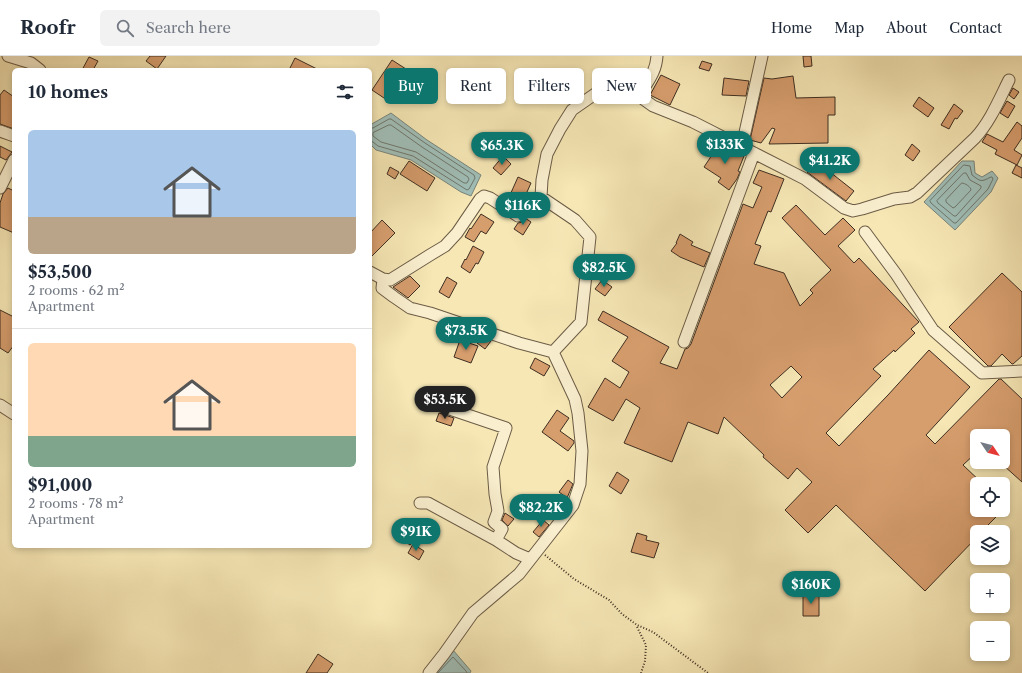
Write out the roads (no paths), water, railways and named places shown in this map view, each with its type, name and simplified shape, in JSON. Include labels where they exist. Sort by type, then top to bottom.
[{"type":"street","points":[[651,77],[656,64],[657,56]]},
{"type":"street","points":[[742,146],[762,56]]},
{"type":"street","points":[[16,57],[31,63],[37,68]]},
{"type":"street","points":[[650,104],[694,122],[805,179],[844,208],[853,211],[862,210],[894,198],[910,197],[917,193],[982,131],[1009,80]]},
{"type":"street","points":[[553,352],[581,322],[590,237],[575,220],[541,197],[542,180],[547,154],[560,129],[572,110],[592,97]]},
{"type":"street","points":[[0,131],[12,135]]},
{"type":"street","points":[[684,342],[754,153]]},
{"type":"street","points":[[0,188],[12,164]]},
{"type":"street","points":[[372,273],[383,279],[390,280],[445,246],[457,233],[480,199],[484,196],[490,198],[518,216]]},
{"type":"street","points":[[865,232],[896,274],[933,330],[982,373],[1022,371]]},
{"type":"street","points":[[383,279],[382,288],[410,308],[430,313],[519,343],[553,352],[576,399],[578,413],[582,451],[580,484],[573,505],[519,574],[473,613],[429,673]]},
{"type":"street","points":[[426,399],[438,405],[506,428],[493,467],[498,511],[494,522],[502,529],[496,540]]},
{"type":"street","points":[[0,405],[12,413]]},
{"type":"street","points":[[420,503],[428,503],[496,540],[516,553],[530,559]]},
{"type":"water","points":[[391,113],[427,140],[481,175],[471,196],[461,192],[411,160],[376,150],[372,146],[372,124]]},
{"type":"water","points":[[962,161],[974,161],[975,173],[982,177],[992,171],[998,178],[991,192],[955,230],[924,202]]},
{"type":"water","points":[[453,650],[471,671],[470,673],[433,673]]}]
